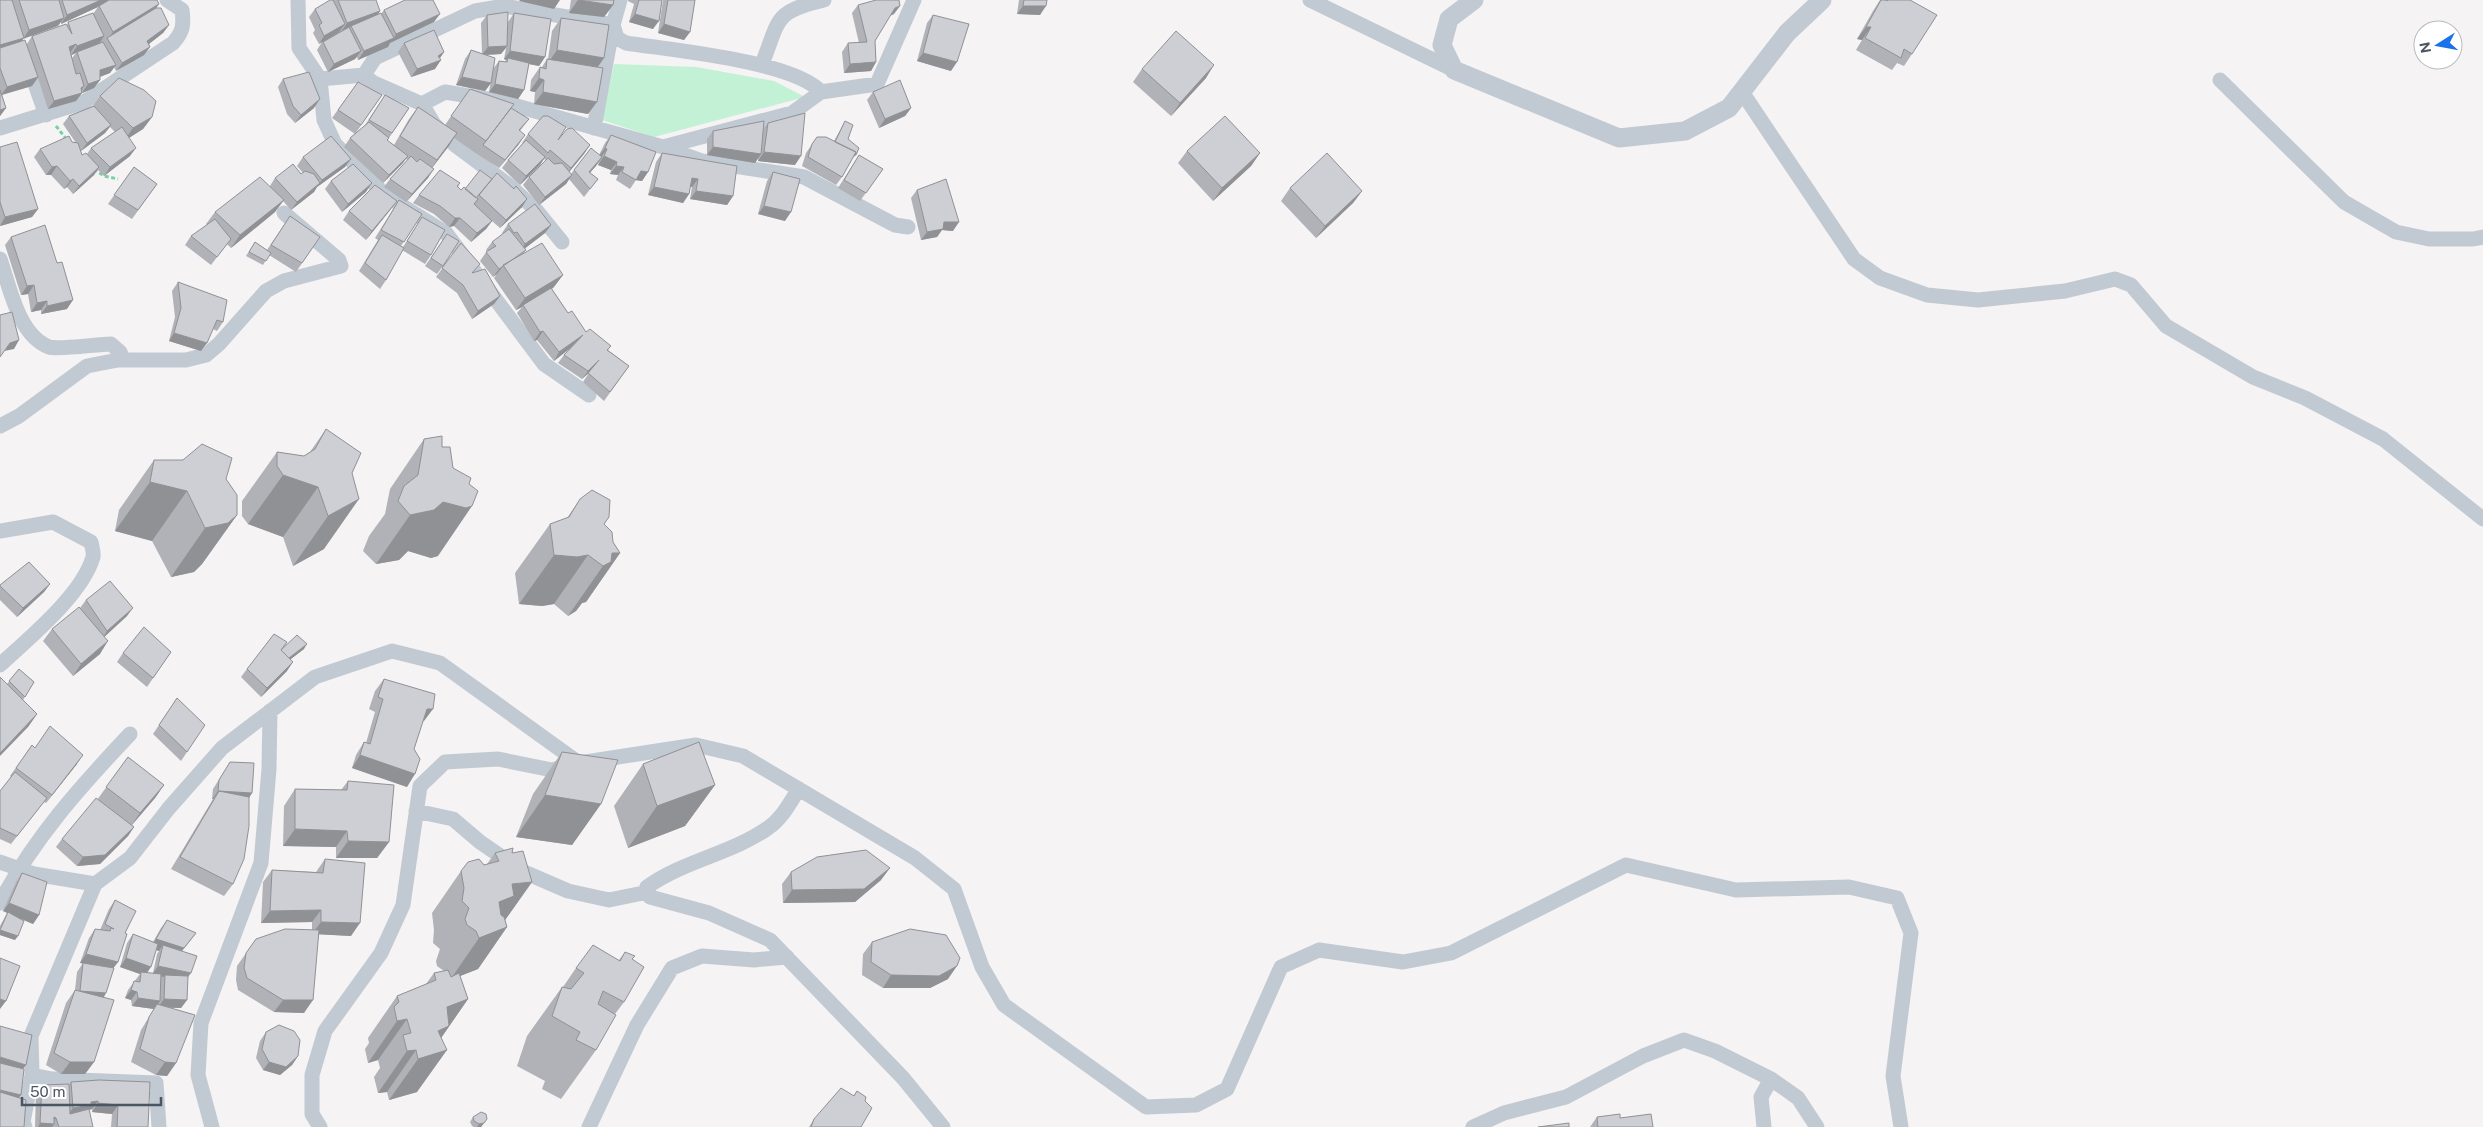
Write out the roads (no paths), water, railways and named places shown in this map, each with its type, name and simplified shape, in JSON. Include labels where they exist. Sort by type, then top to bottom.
[{"type":"street","points":[[0,128],[84,102],[173,43],[182,34],[184,22],[182,10],[167,0]]},
{"type":"street","points":[[298,0],[299,48],[320,79],[324,120],[335,144],[385,195],[446,233],[544,364],[590,395]]},
{"type":"street","points":[[594,128],[613,25],[620,0]]},
{"type":"street","points":[[762,64],[782,16],[796,7],[824,0]]},
{"type":"street","points":[[663,148],[792,113],[821,92],[877,84],[914,0]]},
{"type":"street","points":[[1310,0],[1454,70],[1619,138],[1685,131],[1729,108],[1786,33],[1822,0]]},
{"type":"street","points":[[1454,70],[1442,45],[1449,19],[1474,0]]},
{"type":"street","points":[[364,75],[375,58],[476,11],[504,6],[613,25]]},
{"type":"street","points":[[613,25],[617,38],[626,43],[762,64],[813,83],[821,92]]},
{"type":"street","points":[[24,53],[46,115]]},
{"type":"street","points":[[320,79],[364,75],[372,82],[422,104],[434,124],[455,145],[510,186],[536,210],[562,242]]},
{"type":"street","points":[[2220,80],[2344,202],[2396,232],[2429,239],[2472,240],[2483,237]]},
{"type":"street","points":[[422,104],[445,92],[499,101],[702,161],[804,177],[896,225],[908,227]]},
{"type":"street","points":[[1742,92],[1854,259],[1880,278],[1927,295],[1978,300],[2066,291],[2115,279],[2131,285],[2166,326],[2253,377],[2305,398],[2384,439],[2483,519]]},
{"type":"street","points":[[0,426],[19,416],[87,366],[124,360],[186,360],[206,355],[219,344],[266,291],[284,281],[341,266],[339,260],[284,213]]},
{"type":"street","points":[[0,259],[20,316],[33,337],[50,347],[111,344],[120,352],[124,360]]},
{"type":"street","points":[[0,531],[52,522],[91,542],[94,555],[83,581],[46,621],[0,665]]},
{"type":"street","points":[[25,1127],[24,1122],[32,1075],[31,1036],[95,884],[130,858],[169,808],[222,748],[315,677],[392,651],[440,663],[579,763]]},
{"type":"street","points":[[212,1127],[198,1075],[201,1023],[261,864],[269,769],[270,711]]},
{"type":"street","points":[[0,903],[18,869],[82,786],[130,734]]},
{"type":"street","points":[[320,1127],[312,1114],[312,1075],[325,1032],[381,953],[403,905],[420,786],[444,762],[498,759],[552,770],[579,763],[696,745],[743,756],[915,858],[954,889],[982,967],[1004,1006],[1146,1107],[1196,1105],[1227,1089],[1281,968],[1319,950],[1403,962],[1451,953],[1626,865],[1736,890],[1849,887],[1897,898],[1911,933],[1893,1076],[1901,1127]]},
{"type":"street","points":[[799,789],[785,811],[769,828],[715,855],[659,878],[647,887],[650,897],[709,913],[770,940],[903,1078],[943,1127]]},
{"type":"street","points":[[416,811],[453,819],[480,842],[524,872],[568,891],[609,900],[648,892]]},
{"type":"street","points":[[0,862],[34,874],[95,884]]},
{"type":"street","points":[[589,1127],[636,1026],[672,968],[702,956],[754,960],[787,957]]},
{"type":"street","points":[[16,1031],[31,1036]]},
{"type":"street","points":[[1473,1127],[1504,1113],[1566,1097],[1643,1056],[1684,1040],[1714,1051],[1771,1079],[1798,1098],[1817,1127]]},
{"type":"street","points":[[32,1075],[52,1079],[156,1083],[159,1127]]},
{"type":"street","points":[[1764,1127],[1761,1096],[1771,1079]]}]
